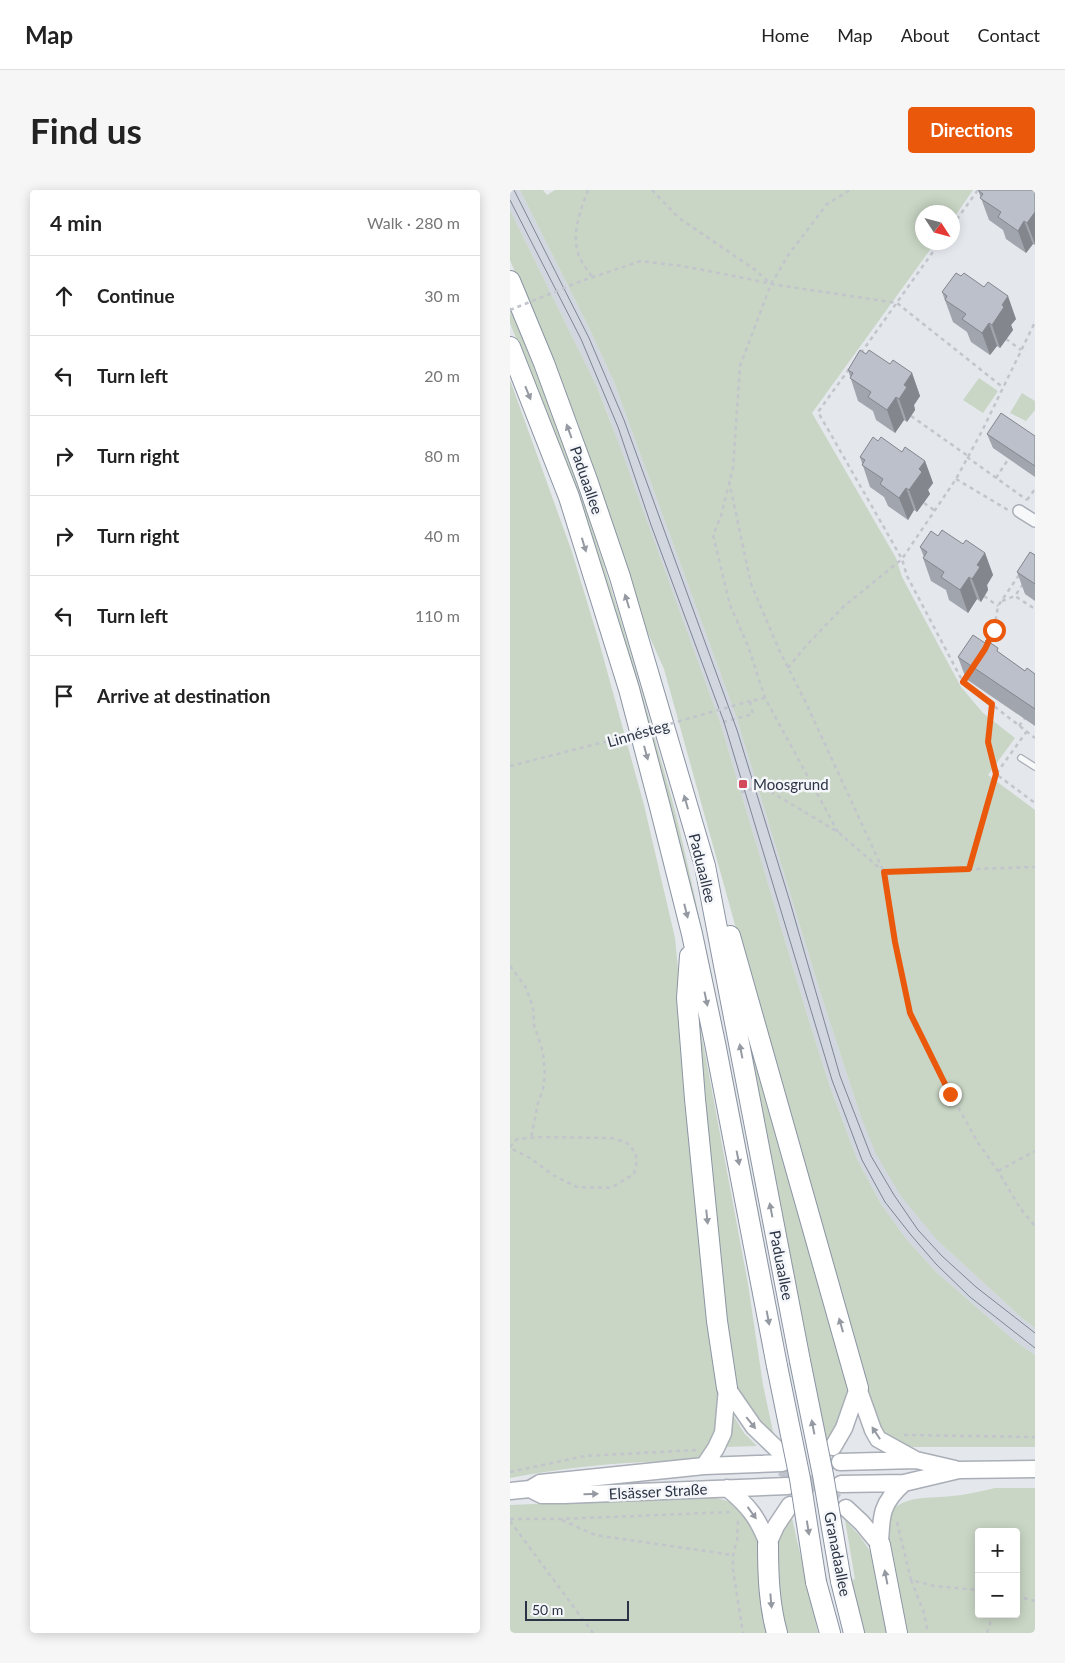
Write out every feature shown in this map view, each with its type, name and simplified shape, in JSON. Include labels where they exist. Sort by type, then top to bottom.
[{"type":"highway","name":"Paduaallee","points":[[510,281],[544,363],[620,577],[705,866],[823,1475]]},
{"type":"highway","name":"Paduaallee","points":[[510,347],[569,497],[626,680],[692,934],[715,1043],[777,1366],[794,1483]]},
{"type":"highway","points":[[705,866],[732,942],[858,1388]]},
{"type":"highway","points":[[692,934],[687,998],[688,1016],[717,1321],[727,1388]]},
{"type":"highway","name":"Granadaallee","points":[[823,1475],[842,1581],[854,1633]]},
{"type":"highway","name":"Granadaallee","points":[[794,1483],[816,1582],[830,1633]]},
{"type":"highway","points":[[768,1544],[772,1613],[777,1633]]},
{"type":"highway","points":[[880,1545],[897,1633]]},
{"type":"main road","points":[[704,1466],[723,1433],[727,1388]]},
{"type":"main road","name":"Elsässer Straße","points":[[510,1491],[530,1489],[540,1482],[704,1466],[779,1462],[727,1388]]},
{"type":"main road","points":[[858,1388],[878,1439],[916,1460]]},
{"type":"main road","points":[[833,1446],[844,1428],[858,1388]]},
{"type":"main road","points":[[840,1462],[916,1460],[959,1470]]},
{"type":"main road","points":[[842,1484],[904,1483],[959,1470],[1035,1469]]},
{"type":"main road","name":"Elsässer Straße","points":[[530,1489],[542,1495],[564,1495],[727,1488],[794,1483]]},
{"type":"main road","points":[[880,1545],[880,1520],[887,1502],[904,1483]]},
{"type":"main road","points":[[727,1488],[750,1509],[761,1525],[768,1544]]},
{"type":"main road","points":[[768,1544],[776,1526],[790,1505]]},
{"type":"main road","points":[[846,1508],[862,1523],[880,1545]]},
{"type":"street","points":[[1019,511],[1035,521]]},
{"type":"lane","points":[[1021,758],[1035,767]]},
{"type":"path","points":[[588,190],[578,219],[575,241],[580,258],[592,277]]},
{"type":"path","points":[[652,190],[679,218],[754,268],[771,284]]},
{"type":"path","points":[[838,832],[765,698],[748,646],[730,605],[713,535],[721,516],[733,468],[740,366],[771,284],[789,254],[827,204],[850,190]]},
{"type":"path","points":[[960,215],[978,190]]},
{"type":"path","points":[[857,358],[934,250]]},
{"type":"path","points":[[510,310],[592,277],[641,262],[700,270],[771,284],[897,303],[1000,385],[1004,386]]},
{"type":"path","points":[[788,668],[804,648],[844,607],[902,559],[956,479],[967,456],[982,432],[1035,322]]},
{"type":"path","points":[[1006,339],[1021,350]]},
{"type":"path","points":[[851,366],[818,412],[902,559],[908,576],[963,682],[1035,738]]},
{"type":"path","points":[[911,416],[1027,500],[1035,489]]},
{"type":"path","points":[[996,478],[1007,461]]},
{"type":"path","points":[[956,479],[1005,510],[1019,511]]},
{"type":"path","points":[[729,481],[751,584],[788,668],[841,777],[884,872],[895,942],[910,1013],[950,1094],[978,1143],[998,1171],[1020,1208],[1035,1226]]},
{"type":"path","points":[[924,503],[934,510]]},
{"type":"path","points":[[985,649],[994,630],[998,606],[1020,574]]},
{"type":"path","points":[[1000,602],[1015,596],[1025,582]]},
{"type":"path","points":[[984,596],[998,606]]},
{"type":"path","points":[[1015,596],[1035,610]]},
{"type":"path","points":[[963,682],[968,674]]},
{"type":"path","points":[[981,697],[984,693]]},
{"type":"path","name":"Linnésteg","points":[[510,766],[765,698]]},
{"type":"path","points":[[722,722],[753,714],[750,701]]},
{"type":"path","points":[[992,704],[988,742],[996,774],[1035,803]]},
{"type":"path","points":[[1019,726],[1027,716]]},
{"type":"path","points":[[969,869],[996,774],[1027,731]]},
{"type":"path","points":[[742,791],[761,786],[838,832],[884,872],[1035,867]]},
{"type":"path","points":[[510,966],[524,986],[533,1007],[534,1025],[543,1052],[545,1075],[531,1138]]},
{"type":"path","points":[[612,1138],[627,1143],[635,1152],[637,1160],[634,1174],[611,1188],[577,1187],[553,1175],[530,1158],[510,1147],[517,1139],[612,1138]]},
{"type":"path","points":[[998,1171],[1035,1151]]},
{"type":"path","points":[[878,1439],[909,1435],[1035,1437]]},
{"type":"path","points":[[510,1472],[585,1456],[716,1448]]},
{"type":"path","points":[[887,1502],[894,1512],[911,1580],[924,1612],[928,1633]]},
{"type":"path","points":[[510,1520],[739,1512],[737,1540],[733,1555],[733,1570],[743,1633]]},
{"type":"path","points":[[560,1519],[596,1535],[733,1555]]},
{"type":"path","points":[[510,1520],[593,1633]]},
{"type":"path","points":[[911,1580],[934,1586],[975,1590]]},
{"type":"path","points":[[1020,1597],[1035,1601]]},
{"type":"path","points":[[987,1633],[992,1618]]},
{"type":"shaded area","points":[[510,190],[520,190],[614,382],[736,716],[822,998],[860,1114],[937,1240],[1035,1328],[1035,1355],[1015,1341],[935,1271],[907,1240],[881,1204],[857,1159],[829,1084],[806,1011],[720,722],[607,412],[597,387],[510,210]]},
{"type":"green space","points":[[520,190],[543,190],[547,195],[555,190],[973,190],[960,209],[960,205],[915,205],[915,250],[930,250],[812,413],[896,558],[902,577],[961,687],[983,713],[1015,738],[988,775],[1035,810],[1035,1328],[937,1240],[901,1196],[876,1154],[860,1114],[822,998],[736,716],[614,382]]},
{"type":"green space","points":[[510,210],[597,387],[619,444],[720,722],[806,1011],[829,1084],[857,1159],[881,1204],[907,1240],[935,1271],[1015,1341],[1035,1355],[1035,1447],[908,1447],[886,1436],[878,1428],[664,669],[639,613],[579,426],[510,260]]},
{"type":"green space","points":[[510,309],[551,411],[587,514],[621,619],[674,808],[724,1033],[787,1364],[781,1365],[738,1128],[550,424],[510,323]]},
{"type":"green space","points":[[979,378],[998,391],[983,413],[963,400]]},
{"type":"green space","points":[[510,380],[572,552],[598,638],[644,805],[675,938],[719,1392],[719,1424],[715,1439],[705,1453],[687,1461],[587,1466],[510,1478]]},
{"type":"green space","points":[[1022,393],[1035,401],[1035,410],[1026,421],[1010,413]]},
{"type":"green space","points":[[698,1016],[748,1284],[763,1385],[775,1441],[753,1418],[738,1391],[731,1373],[724,1317]]},
{"type":"green space","points":[[751,1029],[847,1385],[846,1402],[842,1415],[827,1441],[747,1031]]},
{"type":"green space","points":[[733,1415],[744,1433],[757,1446],[726,1447],[731,1433]]},
{"type":"green space","points":[[995,1488],[1035,1488],[1035,1633],[904,1633],[887,1545],[889,1512],[904,1502],[919,1498],[963,1495]]},
{"type":"green space","points":[[701,1497],[720,1499],[738,1507],[757,1533],[770,1633],[510,1633],[510,1505]]},
{"type":"green space","points":[[792,1518],[818,1633],[784,1633],[777,1606],[777,1545],[784,1527]]},
{"type":"green space","points":[[845,1520],[859,1535],[875,1558],[890,1633],[862,1633],[850,1580],[855,1579]]},
{"type":"building","points":[[978,190],[1035,190],[1035,212],[1027,223],[1024,221],[1018,231],[998,217],[1001,212],[980,198],[983,194]]},
{"type":"building","points":[[956,273],[961,276],[964,273],[984,287],[988,282],[1008,296],[1002,305],[1004,307],[992,325],[989,323],[982,333],[962,319],[966,314],[945,300],[947,296],[942,292]]},
{"type":"building","points":[[860,350],[866,354],[869,350],[890,364],[893,360],[912,373],[904,385],[907,387],[899,399],[896,397],[887,410],[868,397],[871,392],[850,378],[853,373],[848,370]]},
{"type":"building","points":[[1001,413],[1035,436],[1035,466],[987,434]]},
{"type":"building","points":[[873,437],[878,441],[881,437],[902,452],[905,447],[925,461],[919,469],[922,472],[909,490],[906,488],[899,498],[880,484],[883,479],[862,465],[865,460],[860,457]]},
{"type":"building","points":[[942,530],[963,544],[966,540],[985,553],[977,565],[980,567],[972,579],[969,577],[960,590],[941,577],[944,572],[923,558],[927,552],[920,547],[931,531],[938,536]]},
{"type":"building","points":[[1030,552],[1035,555],[1035,584],[1017,572]]},
{"type":"building","points":[[973,635],[985,643],[986,640],[998,648],[997,651],[1025,671],[1027,668],[1035,674],[1035,709],[958,657]]},
{"type":"tunnel","points":[[782,1468],[846,1508]]},
{"type":"tram line","points":[[514,190],[589,338],[624,420],[737,730],[790,902],[840,1076],[871,1156],[918,1230],[942,1256],[976,1287],[1035,1333]]},
{"type":"tram line","points":[[510,200],[581,339],[618,427],[651,525],[724,722],[832,1080],[862,1160],[885,1202],[936,1264],[970,1297],[1035,1348]]},
{"type":"place","name":"Moosgrund","points":[[743,784]]},
{"type":"route","points":[[950,1094],[910,1013],[895,942],[884,872],[969,869],[996,774],[988,742],[992,704],[963,682],[985,649],[994,630]]}]
